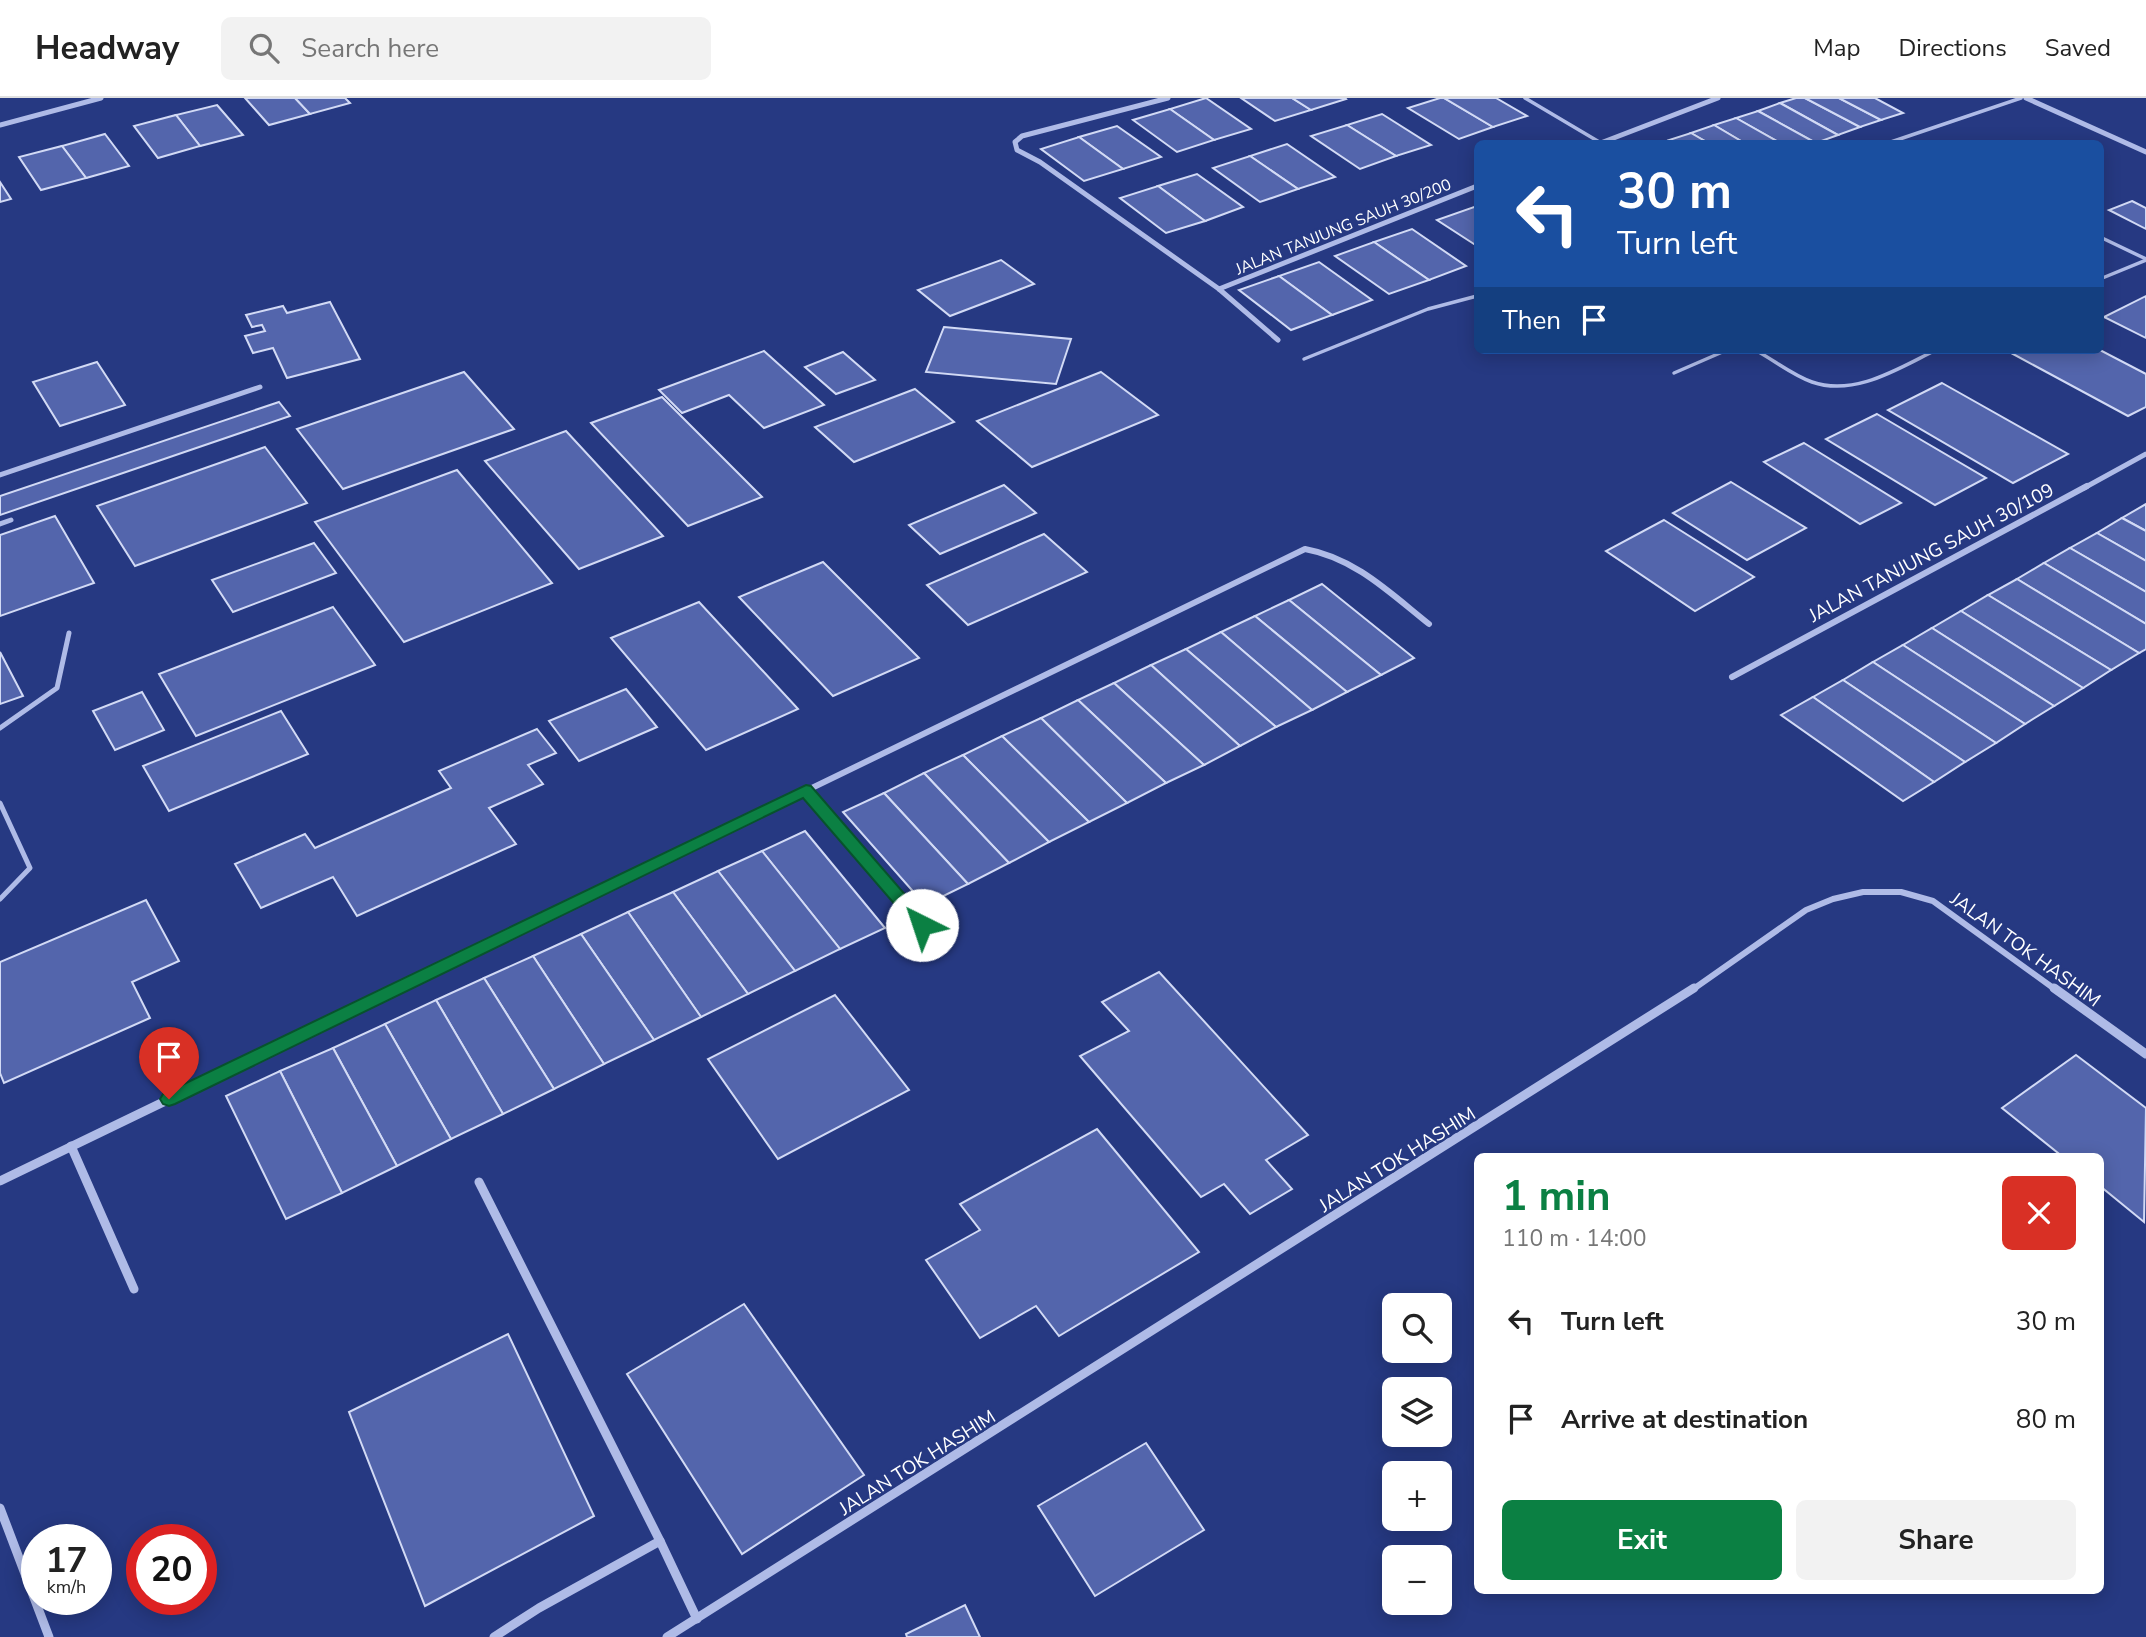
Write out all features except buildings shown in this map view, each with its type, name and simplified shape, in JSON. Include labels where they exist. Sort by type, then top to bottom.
[{"type":"street","points":[[0,125],[101,98]]},
{"type":"street","points":[[1168,98],[1022,136],[1015,142],[1017,150],[1040,162],[1219,289],[1278,340]]},
{"type":"street","points":[[1607,140],[1717,98]]},
{"type":"street","points":[[2024,98],[2146,152]]},
{"type":"street","name":"JALAN TANJUNG SAUH 30/200","points":[[1219,289],[1422,205],[1474,187]]},
{"type":"street","points":[[0,475],[260,387]]},
{"type":"street","name":"JALAN TANJUNG SAUH 30/109","points":[[1732,677],[2146,454]]},
{"type":"street","points":[[0,1181],[1305,549],[1324,551],[1359,569],[1429,624]]},
{"type":"street","name":"JALAN TOK HASHIM","points":[[667,1637],[1583,1060],[1708,979],[1806,910],[1833,899],[1863,892],[1900,891],[1933,901],[2146,1054]]},
{"type":"street","points":[[71,1146],[134,1289]]},
{"type":"street","points":[[479,1182],[697,1619]]},
{"type":"street","points":[[0,1508],[49,1637]]},
{"type":"street","points":[[494,1637],[539,1608],[660,1541]]},
{"type":"lane","points":[[1525,98],[1594,140]]},
{"type":"lane","points":[[1897,139],[2024,98]]},
{"type":"lane","points":[[2104,239],[2146,259]]},
{"type":"lane","points":[[2104,277],[2146,259]]},
{"type":"lane","points":[[1304,359],[1427,309],[1474,297]]},
{"type":"lane","points":[[1674,373],[1718,354]]},
{"type":"lane","points":[[1762,354],[1812,382],[1838,387],[1861,383],[1928,354]]},
{"type":"lane","points":[[0,524],[11,520]]},
{"type":"lane","points":[[0,728],[57,688],[69,633]]},
{"type":"lane","points":[[806,790],[922,925]]},
{"type":"lane","points":[[0,803],[30,868],[0,899]]},
{"type":"route","points":[[169,1099],[806,790],[922,925]]}]
